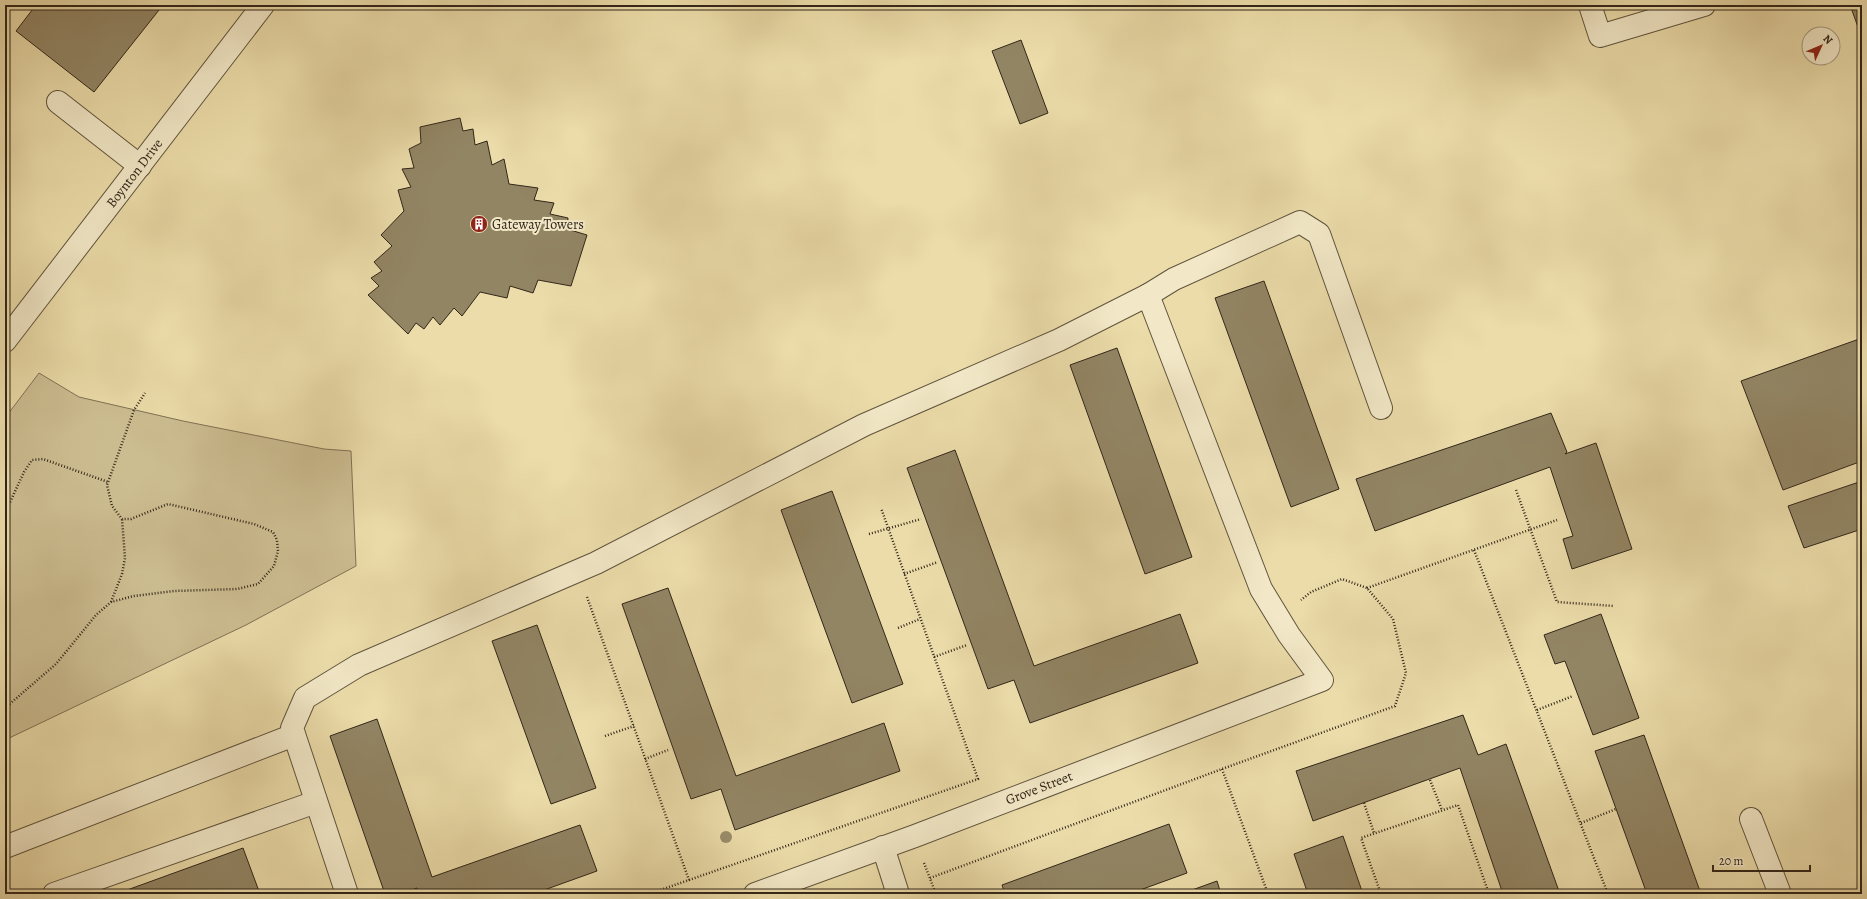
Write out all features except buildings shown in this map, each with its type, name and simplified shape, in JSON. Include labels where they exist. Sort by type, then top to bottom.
[{"type":"street","name":"Boynton Drive","points":[[5,341],[264,5]]},
{"type":"street","points":[[1590,5],[1600,36],[1704,5]]},
{"type":"street","points":[[58,102],[140,166]]},
{"type":"street","points":[[347,894],[292,728],[305,698],[359,665],[596,563],[864,425],[1059,340],[1174,279],[1300,222],[1319,234],[1381,408]]},
{"type":"street","name":"Grove Street","points":[[755,894],[915,836],[1322,680],[1289,636],[1261,589],[1148,294]]},
{"type":"street","points":[[5,847],[294,735]]},
{"type":"street","points":[[54,894],[316,802]]},
{"type":"street","points":[[1751,819],[1780,894]]},
{"type":"street","points":[[883,847],[898,894]]},
{"type":"path","points":[[111,602],[122,574],[125,558],[122,519],[112,506],[107,485],[134,410],[145,392]]},
{"type":"path","points":[[5,513],[24,472],[32,460],[43,459],[108,482]]},
{"type":"path","points":[[1516,490],[1557,602],[1614,606]]},
{"type":"path","points":[[5,708],[56,664],[96,615],[111,602],[134,596],[174,591],[237,589],[258,584],[274,566],[278,551],[277,540],[273,532],[254,524],[168,504],[131,519],[122,519]]},
{"type":"path","points":[[649,894],[978,779],[881,508]]},
{"type":"path","points":[[869,534],[921,519]]},
{"type":"path","points":[[1367,588],[1557,520]]},
{"type":"path","points":[[1474,550],[1608,894]]},
{"type":"path","points":[[904,574],[938,562]]},
{"type":"path","points":[[930,878],[1222,768],[1395,706],[1406,672],[1393,619],[1367,588],[1342,579],[1311,592],[1298,602]]},
{"type":"path","points":[[585,592],[689,880]]},
{"type":"path","points":[[898,628],[920,619]]},
{"type":"path","points":[[934,657],[967,645]]},
{"type":"path","points":[[1537,710],[1573,696]]},
{"type":"path","points":[[605,736],[634,726]]},
{"type":"path","points":[[646,759],[668,750]]},
{"type":"path","points":[[1222,768],[1268,894]]},
{"type":"path","points":[[1430,780],[1442,810]]},
{"type":"path","points":[[1364,804],[1374,833]]},
{"type":"path","points":[[1381,894],[1361,838],[1458,805],[1489,894]]},
{"type":"path","points":[[1581,823],[1616,809]]},
{"type":"path","points":[[915,836],[936,894]]},
{"type":"shaded area","points":[[39,373],[79,397],[183,421],[324,449],[351,451],[356,566],[246,625],[5,740],[5,418]]},
{"type":"place","name":"Gateway Towers","points":[[479,224]]}]
